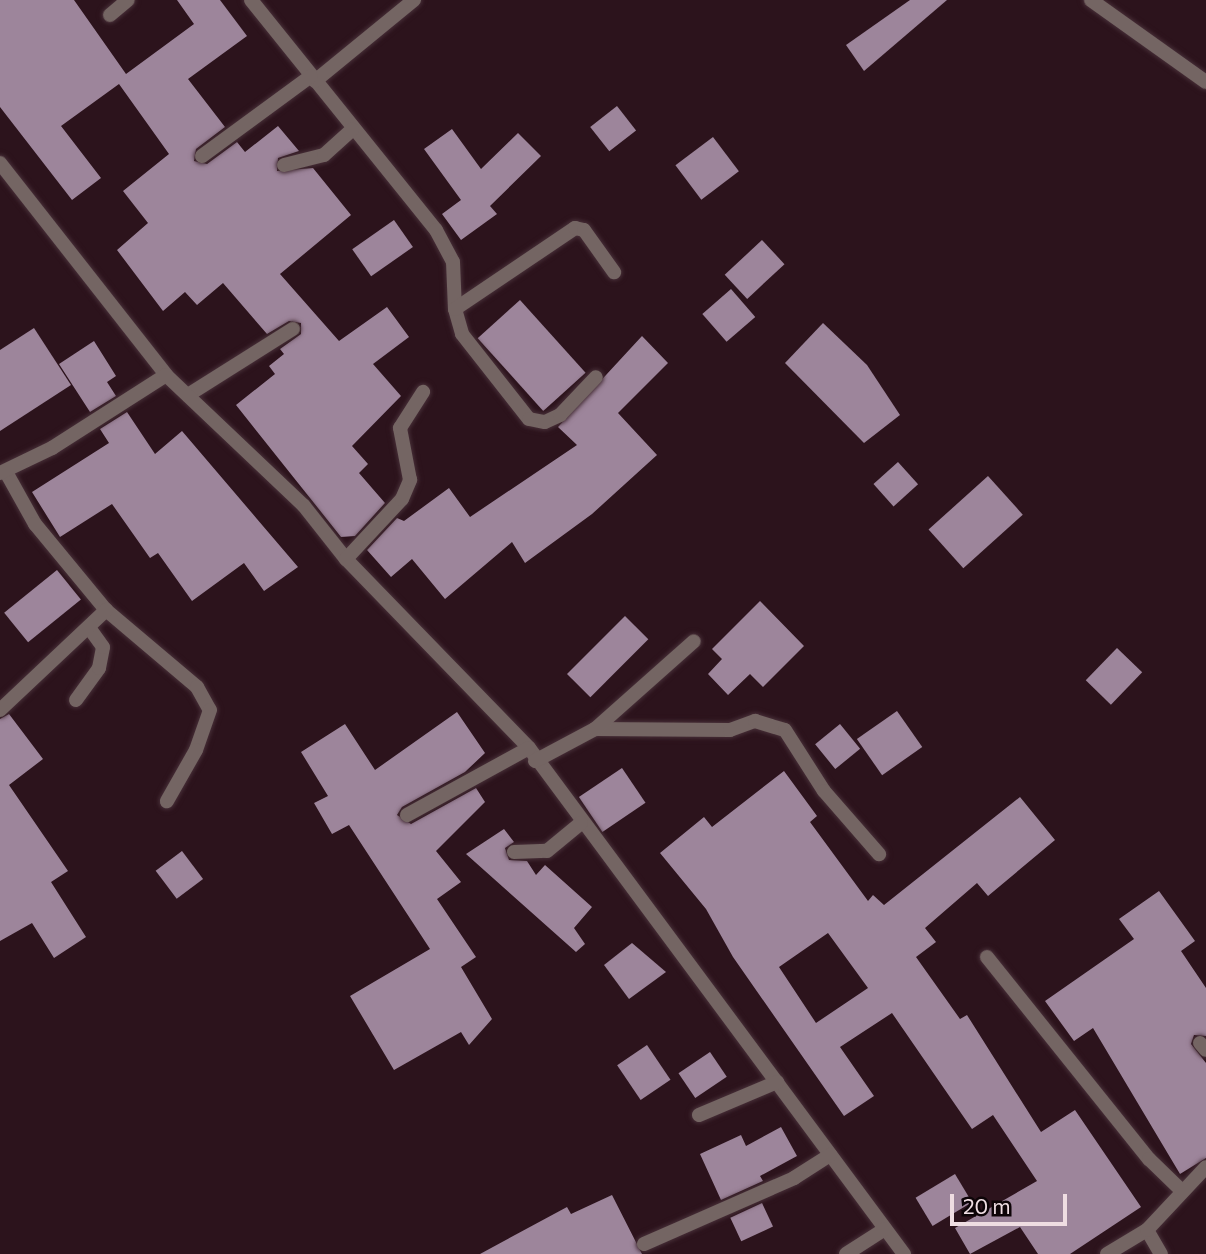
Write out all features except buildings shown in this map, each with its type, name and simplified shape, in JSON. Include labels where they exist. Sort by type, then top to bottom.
[{"type":"street","points":[[110,15],[128,0]]},
{"type":"street","points":[[251,0],[352,130],[436,230],[453,262],[455,309],[462,334],[529,419],[545,422],[560,415],[596,377]]},
{"type":"street","points":[[202,156],[313,79],[414,0]]},
{"type":"street","points":[[1091,0],[1206,82]]},
{"type":"street","points":[[284,165],[324,155],[352,130]]},
{"type":"street","points":[[0,163],[166,375],[304,506],[346,559],[532,754],[581,823],[638,890],[904,1254]]},
{"type":"street","points":[[455,309],[575,228],[583,230],[614,272]]},
{"type":"street","points":[[188,395],[293,329]]},
{"type":"street","points":[[166,375],[3,473],[35,524],[106,610],[197,688],[210,710],[197,750],[167,800]]},
{"type":"street","points":[[346,559],[402,499],[410,480],[400,428],[423,392]]},
{"type":"street","points":[[0,710],[90,629],[106,610]]},
{"type":"street","points":[[76,700],[99,668],[103,647],[90,629]]},
{"type":"street","points":[[407,815],[532,754],[596,729],[694,641]]},
{"type":"street","points":[[596,729],[730,730],[755,721],[785,730],[824,791],[879,854]]},
{"type":"street","points":[[514,852],[547,851],[581,823]]},
{"type":"street","points":[[988,957],[1149,1159],[1182,1191]]},
{"type":"street","points":[[699,1115],[777,1082]]},
{"type":"street","points":[[644,1244],[794,1178],[830,1155]]},
{"type":"street","points":[[1107,1254],[1147,1230],[1206,1167]]},
{"type":"street","points":[[846,1254],[885,1228]]},
{"type":"street","points":[[1147,1230],[1161,1254]]}]
